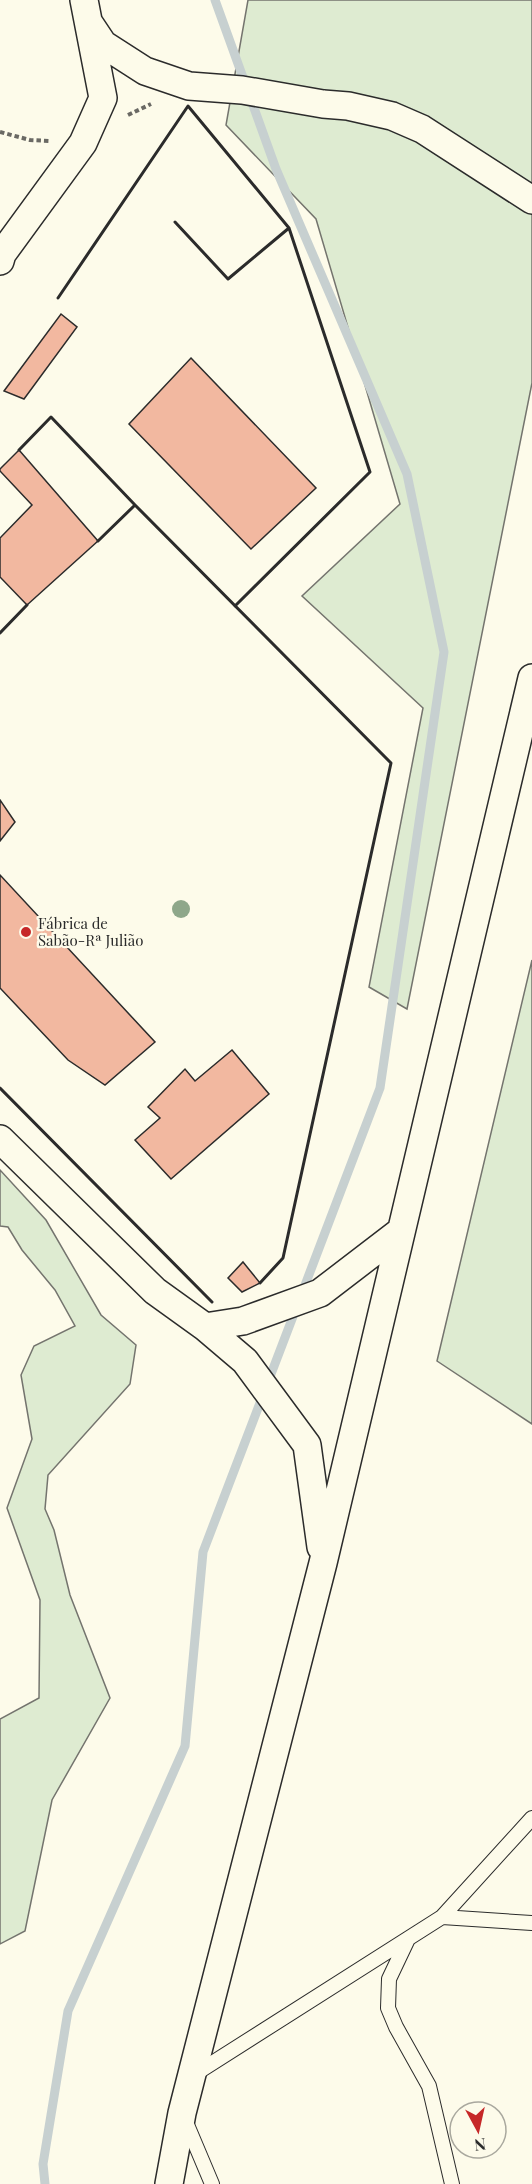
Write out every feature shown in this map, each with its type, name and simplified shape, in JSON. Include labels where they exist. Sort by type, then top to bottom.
[{"type":"street","points":[[87,12],[103,44],[145,71],[189,86],[242,90],[375,111],[392,116],[422,129],[532,200]]},
{"type":"street","points":[[0,261],[2,254],[83,143],[104,98],[87,12]]},
{"type":"street","points":[[169,2184],[182,2113],[323,1563],[532,678]]},
{"type":"street","points":[[0,1139],[155,1291],[205,1327],[245,1361],[307,1445],[323,1563]]},
{"type":"street","points":[[205,1327],[243,1321],[320,1293],[401,1231]]},
{"type":"lane","points":[[193,2075],[442,1917],[532,1818]]},
{"type":"lane","points":[[442,1917],[532,1923]]},
{"type":"lane","points":[[408,1938],[389,1979],[388,2008],[429,2086],[452,2184]]},
{"type":"lane","points":[[182,2113],[212,2184]]},
{"type":"green space","points":[[248,0],[532,0],[532,383],[407,1009],[369,987],[423,708],[302,596],[400,504],[316,219],[226,125]]},
{"type":"green space","points":[[532,960],[532,1424],[437,1361]]},
{"type":"green space","points":[[0,1170],[46,1220],[101,1315],[136,1345],[130,1384],[48,1475],[45,1509],[54,1530],[70,1595],[110,1698],[52,1800],[25,1931],[0,1944],[0,1719],[39,1698],[40,1600],[7,1508],[32,1439],[21,1375],[34,1346],[75,1326],[55,1290],[22,1250],[8,1227],[0,1226]]},
{"type":"building","points":[[61,314],[77,327],[24,399],[4,391]]},
{"type":"building","points":[[191,358],[316,488],[251,549],[129,424]]},
{"type":"building","points":[[19,450],[98,541],[27,605],[0,577],[0,538],[32,505],[0,471]]},
{"type":"building","points":[[0,800],[15,822],[0,841]]},
{"type":"building","name":"Fábrica de Sabão-Rª Julião","points":[[0,875],[155,1042],[105,1085],[68,1060],[0,988]]},
{"type":"building","points":[[232,1050],[269,1094],[171,1179],[135,1140],[160,1118],[148,1107],[185,1069],[195,1081]]},
{"type":"building","points":[[243,1262],[260,1283],[242,1292],[228,1278]]},
{"type":"waterway","points":[[215,0],[276,169],[407,474],[444,652],[380,1088],[302,1293]]},
{"type":"waterway","points":[[45,2184],[43,2164],[68,2011],[185,1746],[203,1552],[297,1306]]},
{"type":"wall","points":[[58,298],[188,106],[289,228],[370,472],[235,606]]},
{"type":"wall","points":[[175,222],[228,279],[289,228]]},
{"type":"wall","points":[[19,450],[51,417],[391,763],[283,1258],[260,1283]]},
{"type":"wall","points":[[98,541],[135,505]]},
{"type":"wall","points":[[0,633],[27,605]]},
{"type":"wall","points":[[0,1088],[212,1302]]},
{"type":"place","name":"Fábrica de Sabão-Rª Julião","points":[[26,932]]}]
